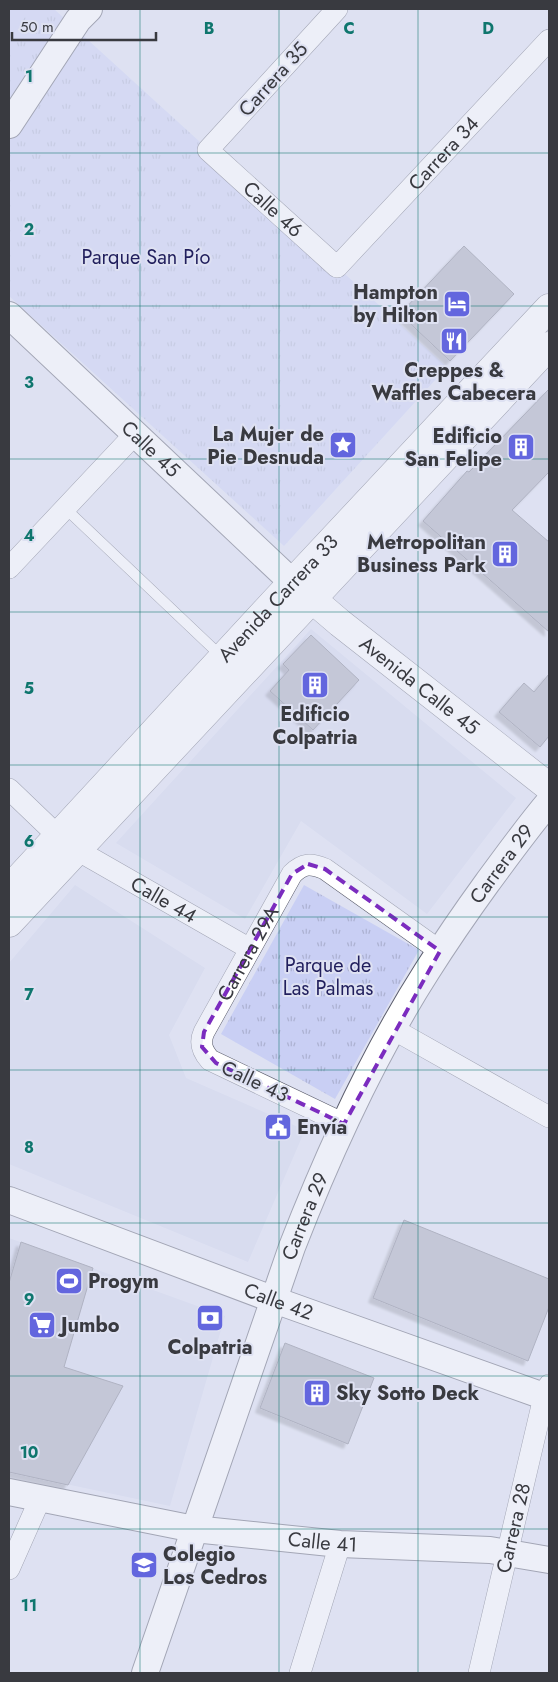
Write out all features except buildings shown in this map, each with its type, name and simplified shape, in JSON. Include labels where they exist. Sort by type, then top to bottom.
[{"type":"main road","name":"Avenida Carrera 33","points":[[9,890],[68,843],[302,591],[549,308]]},
{"type":"main road","name":"Avenida Carrera 33","points":[[9,923],[68,843],[223,658],[302,591],[549,346]]},
{"type":"main road","name":"Avenida Calle 45","points":[[302,591],[549,787]]},
{"type":"street","name":"Carrera 35","points":[[208,150],[337,9]]},
{"type":"street","points":[[9,125],[77,13]]},
{"type":"street","name":"Carrera 34","points":[[337,267],[549,40]]},
{"type":"street","name":"Calle 46","points":[[208,150],[337,267]]},
{"type":"street","name":"Calle 45","points":[[9,315],[302,591]]},
{"type":"street","points":[[9,568],[135,434]]},
{"type":"street","name":"Calle 44","points":[[9,790],[68,843],[250,950]]},
{"type":"street","name":"Carrera 29","points":[[145,1673],[292,1247],[344,1124],[393,1029],[440,951],[524,833],[549,802]]},
{"type":"street","name":"Carrera 29A","points":[[201,1043],[204,1032],[292,874],[298,868],[308,864],[325,869],[440,951]]},
{"type":"street","points":[[393,1029],[549,1117]]},
{"type":"street","name":"Calle 43","points":[[201,1043],[203,1052],[216,1063],[344,1124]]},
{"type":"street","name":"Calle 42","points":[[9,1200],[275,1300],[548,1393]]},
{"type":"street","name":"Carrera 28","points":[[479,1673],[548,1393]]},
{"type":"street","name":"Calle 41","points":[[9,1492],[194,1529],[340,1544],[490,1550],[549,1560]]},
{"type":"street","points":[[9,1569],[40,1499]]},
{"type":"street","points":[[300,1673],[340,1544]]},
{"type":"lane","points":[[65,508],[223,658]]},
{"type":"highlighted area","points":[[308,864],[325,869],[440,951],[344,1124],[216,1063],[202,1047],[204,1032],[292,874]]},
{"type":"shaded area","points":[[311,629],[516,798],[427,914],[301,821],[245,919],[116,843]]},
{"type":"shaded area","points":[[75,885],[205,968],[169,1035],[186,1078],[305,1130],[248,1262],[9,1164],[9,963]]},
{"type":"shaded area","points":[[9,1238],[225,1316],[170,1506],[9,1472]]},
{"type":"green space","name":"Parque San Pío","points":[[9,9],[54,9],[447,367],[284,546],[9,296]]},
{"type":"green space","points":[[9,9],[18,9],[26,16],[9,34]]},
{"type":"green space","name":"Parque de Las Palmas","points":[[304,885],[419,950],[335,1099],[221,1034]]},
{"type":"place","name":"Hampton by Hilton","points":[[457,304]]},
{"type":"place","name":"Creppes & Waffles Cabecera","points":[[454,341]]},
{"type":"place","name":"La Mujer de Pie Desnuda","points":[[343,445]]},
{"type":"place","name":"Edificio San Felipe","points":[[521,447]]},
{"type":"place","name":"Metropolitan Business Park","points":[[505,554]]},
{"type":"place","name":"Edificio Colpatria","points":[[315,685]]},
{"type":"place","name":"Envía","points":[[278,1127]]},
{"type":"place","name":"Progym","points":[[69,1281]]},
{"type":"place","name":"Colpatria","points":[[210,1318]]},
{"type":"place","name":"Jumbo","points":[[42,1325]]},
{"type":"place","name":"Sky Sotto Deck","points":[[317,1393]]},
{"type":"place","name":"Colegio Los Cedros","points":[[144,1565]]}]
